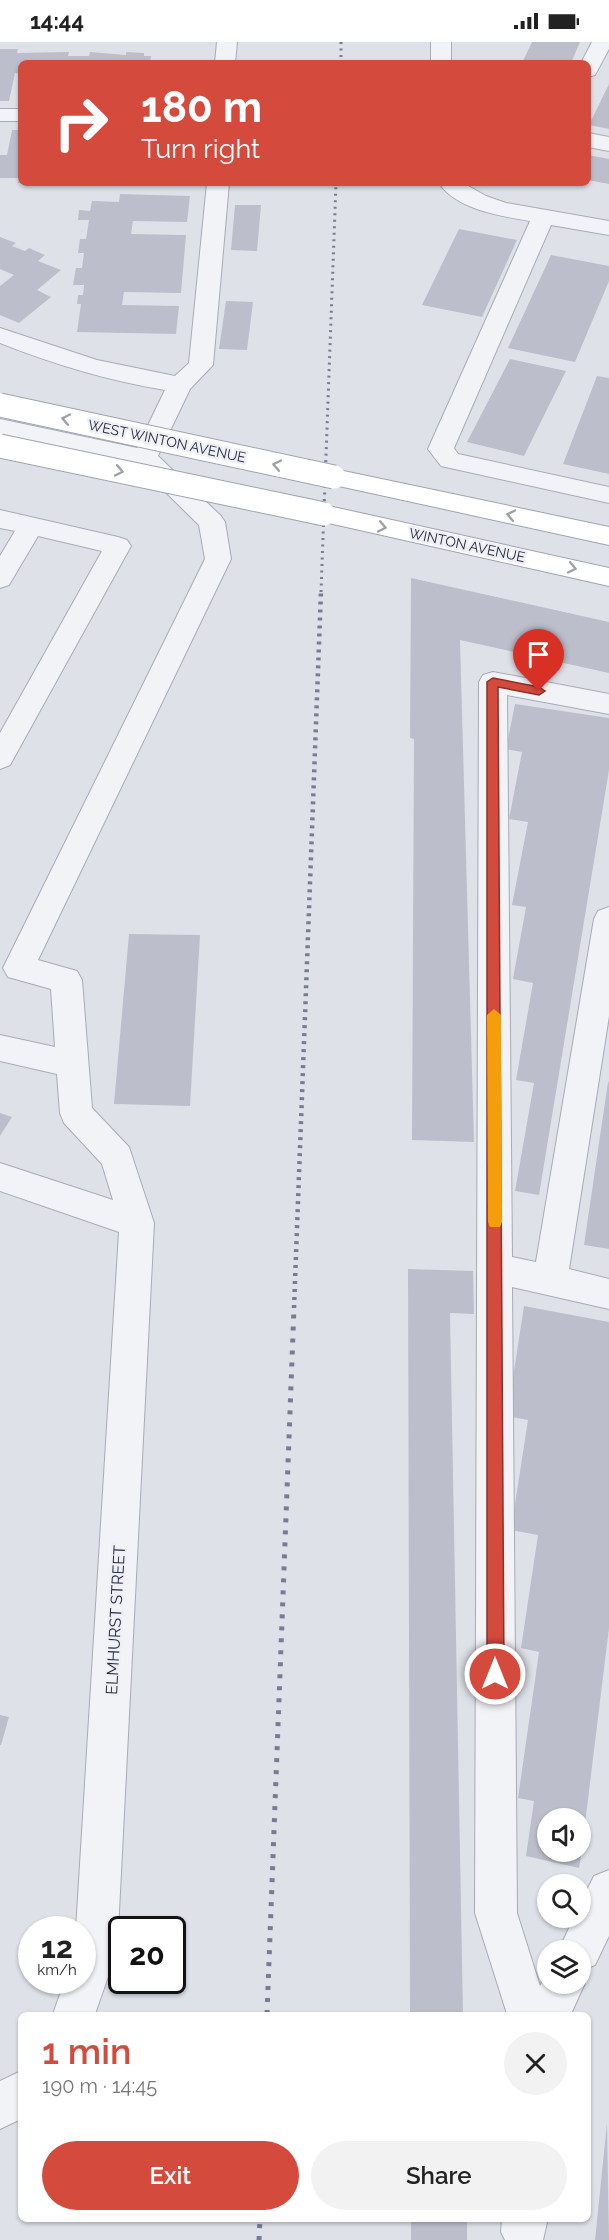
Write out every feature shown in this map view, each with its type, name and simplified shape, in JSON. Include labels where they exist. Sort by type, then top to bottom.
[{"type":"main road","name":"WEST WINTON AVENUE","points":[[0,405],[609,536]]},
{"type":"main road","name":"WINTON AVENUE","points":[[0,446],[609,577]]},
{"type":"street","points":[[225,60],[227,42]]},
{"type":"street","points":[[441,42],[441,60]]},
{"type":"street","points":[[591,65],[602,42]]},
{"type":"street","points":[[0,115],[18,115]]},
{"type":"street","points":[[591,141],[609,144]]},
{"type":"street","points":[[145,458],[180,385],[201,364],[218,186]]},
{"type":"street","points":[[452,186],[456,192],[486,205],[609,228]]},
{"type":"street","points":[[544,216],[441,449],[450,460],[609,495]]},
{"type":"street","points":[[0,335],[30,347],[129,374],[180,385]]},
{"type":"street","points":[[0,427],[145,458],[212,522],[218,559],[19,968],[66,980],[76,1113],[117,1157],[137,1223]]},
{"type":"street","points":[[0,519],[118,546],[0,758]]},
{"type":"street","points":[[0,579],[31,526]]},
{"type":"street","points":[[527,2012],[496,1912],[493,682],[609,704]]},
{"type":"street","points":[[550,1280],[609,919]]},
{"type":"street","points":[[0,1048],[72,1064]]},
{"type":"street","points":[[0,1177],[137,1223]]},
{"type":"street","name":"ELMHURST STREET","points":[[75,2012],[96,1952],[137,1223]]},
{"type":"street","points":[[495,1268],[609,1294]]},
{"type":"street","points":[[585,1940],[609,1891]]},
{"type":"street","points":[[550,2012],[559,1994]]},
{"type":"street","points":[[0,2107],[18,2095]]},
{"type":"building","points":[[532,42],[580,42],[572,60],[523,60]]},
{"type":"building","points":[[0,49],[18,49],[17,53],[69,52],[68,56],[89,56],[90,52],[126,55],[126,52],[144,53],[144,56],[151,56],[150,60],[18,60],[18,74],[15,73],[9,101],[0,101]]},
{"type":"building","points":[[609,84],[609,129],[591,125]]},
{"type":"building","points":[[12,130],[18,130],[18,178],[0,178],[0,155],[7,155]]},
{"type":"building","points":[[591,156],[609,159],[609,184],[591,181]]},
{"type":"building","points":[[120,194],[190,196],[187,222],[133,221],[131,234],[186,235],[181,293],[124,292],[122,305],[179,306],[176,334],[77,332],[81,304],[77,304],[78,295],[83,295],[84,285],[73,285],[76,268],[82,268],[84,253],[78,253],[80,239],[86,239],[89,220],[78,220],[79,210],[90,211],[92,201],[119,202]]},
{"type":"building","points":[[235,205],[261,205],[257,251],[231,250]]},
{"type":"building","points":[[459,229],[517,240],[482,317],[422,305]]},
{"type":"building","points":[[0,237],[16,243],[12,246],[25,251],[29,248],[45,255],[38,261],[61,270],[37,290],[51,297],[19,323],[0,315],[0,286],[14,275],[0,269]]},
{"type":"building","points":[[551,255],[609,266],[609,281],[575,362],[508,348]]},
{"type":"building","points":[[226,301],[253,302],[247,350],[219,349]]},
{"type":"building","points":[[510,359],[566,371],[524,456],[467,442]]},
{"type":"building","points":[[597,376],[609,378],[609,474],[563,464]]},
{"type":"building","points":[[411,578],[609,622],[609,673],[460,640],[474,1142],[412,1140],[414,739],[410,738]]},
{"type":"building","points":[[515,704],[609,718],[609,770],[539,1195],[515,1191],[534,1083],[516,1080],[533,983],[513,979],[526,907],[512,905],[528,822],[509,819],[522,752],[506,749]]},
{"type":"building","points":[[129,934],[200,935],[190,1106],[114,1104]]},
{"type":"building","points":[[609,1082],[609,1249],[584,1245]]},
{"type":"building","points":[[0,1113],[12,1117],[0,1136]]},
{"type":"building","points":[[408,1269],[473,1271],[474,1314],[450,1313],[463,2012],[410,2012]]},
{"type":"building","points":[[524,1306],[609,1322],[609,1628],[587,1808],[537,1808],[537,1858],[526,1856],[534,1801],[518,1798],[539,1652],[521,1648],[538,1535],[511,1530],[528,1420],[507,1416]]},
{"type":"building","points":[[0,1715],[9,1717],[1,1745],[0,1745]]},
{"type":"building","points":[[552,1862],[580,1862],[579,1868]]},
{"type":"building","points":[[607,2123],[609,2240],[595,2240]]},
{"type":"building","points":[[411,2222],[467,2222],[467,2240],[411,2240]]},
{"type":"railway","points":[[341,42],[341,60]]},
{"type":"railway","points":[[321,592],[336,186]]},
{"type":"railway","points":[[294,1308],[321,591]]},
{"type":"railway","points":[[267,2012],[294,1307]]},
{"type":"railway","points":[[259,2240],[260,2222]]},
{"type":"slow traffic","points":[[494,1015],[495,1222]]},
{"type":"route","points":[[495,1674],[493,682],[539,691]]}]
